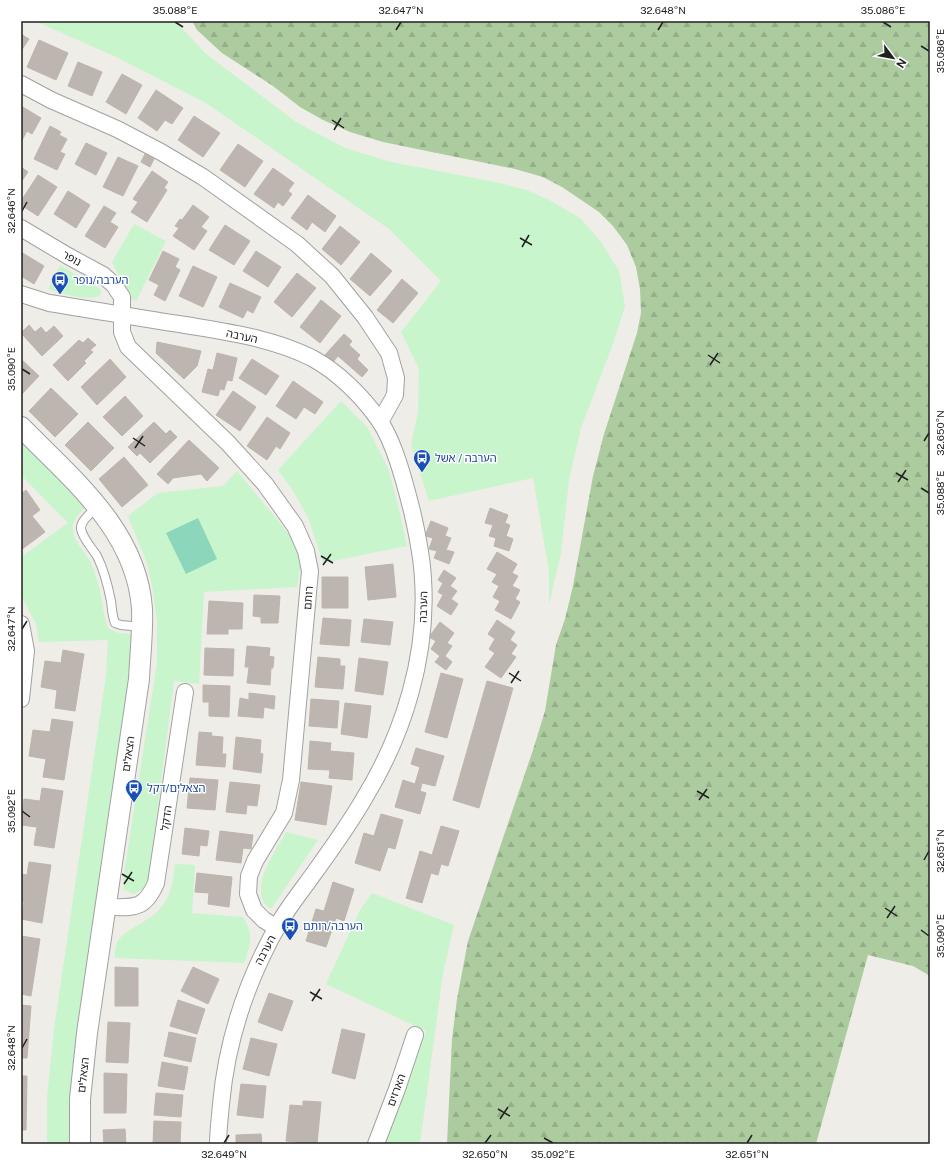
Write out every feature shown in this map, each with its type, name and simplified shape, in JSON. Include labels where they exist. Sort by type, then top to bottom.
[{"type":"street","points":[[21,84],[51,100],[118,129],[203,177],[297,244],[332,276],[365,316],[389,353],[396,378],[395,395],[380,422]]},
{"type":"street","name":"נופר","points":[[21,228],[103,275],[114,285],[122,297],[123,315]]},
{"type":"street","name":"הערבה","points":[[21,294],[49,303],[245,335],[280,345],[313,359],[340,377],[358,395],[380,422],[395,453],[407,491],[417,532],[424,579],[423,617],[420,648],[413,684],[400,726],[384,763],[365,797],[282,919],[257,965],[242,1002],[229,1048],[222,1093],[218,1144]]},
{"type":"street","name":"רותם","points":[[123,315],[122,332],[128,347],[228,443],[265,484],[295,526],[306,551],[310,571],[291,780],[284,813],[255,861],[249,876],[248,894],[254,910],[264,920],[277,928]]},
{"type":"street","name":"הצאלים","points":[[21,428],[88,495],[110,521],[126,547],[135,572],[142,608],[139,679],[84,1063],[80,1099],[80,1144]]},
{"type":"street","points":[[21,624],[26,651],[21,698]]},
{"type":"street","name":"הדקל","points":[[106,907],[127,907],[142,904],[150,896],[156,883],[185,692]]},
{"type":"street","name":"הארזים","points":[[376,1144],[397,1089],[415,1035]]},
{"type":"lane","points":[[97,506],[82,523],[81,530],[97,557],[106,578],[112,616],[115,622],[121,625],[142,627]]},
{"type":"green space","points":[[35,21],[176,21],[206,54],[296,122],[345,148],[391,162],[490,181],[527,190],[551,201],[580,218],[601,242],[619,271],[625,306],[613,344],[581,428],[569,480],[561,553],[549,605],[549,571],[533,478],[429,501],[411,445],[418,412],[419,369],[401,332],[441,281],[389,229],[206,103],[116,57]]},
{"type":"green space","points":[[192,21],[930,21],[930,976],[913,966],[868,955],[816,1144],[447,1144],[452,1039],[457,999],[468,941],[545,711],[556,645],[565,619],[573,586],[593,476],[604,434],[637,333],[641,313],[640,289],[636,267],[627,245],[613,226],[599,212],[562,187],[543,177],[515,169],[383,142],[350,132],[323,120],[300,107],[273,86],[222,53],[197,30]]},
{"type":"green space","points":[[134,224],[166,241],[136,301],[127,298],[123,284],[112,262]]},
{"type":"green space","points":[[60,265],[101,290],[100,296],[88,298],[68,295],[48,289]]},
{"type":"green space","points":[[341,401],[367,427],[388,468],[407,546],[323,563],[307,515],[278,470]]},
{"type":"green space","points":[[21,440],[86,507],[75,520],[73,530],[78,543],[89,559],[95,572],[106,622],[109,629],[119,633],[133,634],[130,678],[71,1144],[47,1144],[47,1097],[54,1029],[106,675],[108,640],[39,642],[36,624],[21,595],[21,557],[68,523],[21,475]]},
{"type":"green space","points":[[237,471],[288,533],[296,548],[300,567],[297,587],[204,592],[199,684],[174,681],[149,875],[145,888],[134,894],[124,890],[123,880],[157,663],[157,621],[147,563],[128,516],[158,493],[223,486]]},
{"type":"green space","points":[[198,518],[217,559],[186,574],[166,533]]},
{"type":"green space","points":[[286,832],[318,840],[271,909],[264,902],[261,894],[261,885],[267,866]]},
{"type":"green space","points":[[175,864],[195,865],[192,913],[243,917],[249,929],[250,935],[250,945],[244,963],[115,958],[118,940],[128,931],[152,916],[162,907],[172,884]]},
{"type":"green space","points":[[372,893],[454,925],[443,973],[420,1144],[385,1144],[426,1031],[326,984],[360,910]]},
{"type":"building","points":[[21,34],[29,39],[21,51]]},
{"type":"building","points":[[39,40],[68,53],[56,80],[27,67]]},
{"type":"building","points":[[78,62],[102,72],[92,96],[68,86]]},
{"type":"building","points":[[122,74],[142,85],[126,114],[106,102]]},
{"type":"building","points":[[156,90],[183,108],[172,124],[165,120],[157,131],[138,118]]},
{"type":"building","points":[[21,106],[41,118],[32,134],[27,131],[21,142]]},
{"type":"building","points":[[194,116],[220,133],[203,157],[178,140]]},
{"type":"building","points":[[50,126],[61,132],[59,135],[67,139],[60,152],[65,154],[57,170],[34,159]]},
{"type":"building","points":[[86,143],[107,153],[96,175],[75,164]]},
{"type":"building","points":[[238,144],[263,161],[245,187],[220,170]]},
{"type":"building","points":[[145,154],[154,159],[150,167],[141,162]]},
{"type":"building","points":[[118,157],[138,166],[123,196],[103,187]]},
{"type":"building","points":[[21,167],[28,172],[21,182]]},
{"type":"building","points":[[273,168],[294,183],[288,191],[292,194],[283,206],[278,202],[274,208],[254,194]]},
{"type":"building","points":[[152,171],[168,182],[164,188],[167,190],[147,222],[131,212],[138,202],[133,199]]},
{"type":"building","points":[[38,175],[57,187],[38,216],[21,205],[21,201]]},
{"type":"building","points":[[68,191],[90,205],[76,228],[54,214]]},
{"type":"building","points":[[308,195],[336,216],[325,232],[312,222],[307,230],[291,218]]},
{"type":"building","points":[[193,205],[209,217],[201,227],[207,231],[194,250],[173,236],[179,228],[175,226],[180,219],[182,220]]},
{"type":"building","points":[[104,206],[116,213],[110,222],[118,227],[105,248],[85,236]]},
{"type":"building","points":[[225,225],[250,241],[234,265],[209,250]]},
{"type":"building","points":[[340,226],[360,242],[341,265],[322,249]]},
{"type":"building","points":[[163,251],[179,259],[175,267],[180,270],[165,301],[154,295],[159,285],[149,280]]},
{"type":"building","points":[[256,251],[281,267],[268,287],[243,271]]},
{"type":"building","points":[[21,252],[44,266],[34,284],[21,276]]},
{"type":"building","points":[[371,253],[392,271],[370,296],[350,279]]},
{"type":"building","points":[[193,266],[217,277],[203,307],[179,296]]},
{"type":"building","points":[[297,273],[316,288],[292,317],[274,302]]},
{"type":"building","points":[[402,279],[418,293],[393,323],[377,310]]},
{"type":"building","points":[[230,283],[261,297],[253,313],[247,310],[243,318],[219,307]]},
{"type":"building","points":[[321,300],[341,316],[320,343],[300,327]]},
{"type":"building","points":[[29,325],[35,332],[41,327],[46,333],[54,326],[63,336],[42,356],[21,333]]},
{"type":"building","points":[[344,334],[352,341],[349,345],[360,355],[357,359],[368,370],[362,377],[338,356],[333,362],[325,355]]},
{"type":"building","points":[[88,338],[96,345],[90,350],[93,352],[84,361],[86,363],[68,381],[53,365],[79,340],[83,343]]},
{"type":"building","points":[[157,342],[201,351],[197,366],[184,379],[156,353]]},
{"type":"building","points":[[217,353],[237,358],[232,381],[227,380],[224,390],[220,389],[218,396],[202,392],[208,369],[213,370]]},
{"type":"building","points":[[21,359],[39,376],[21,395]]},
{"type":"building","points":[[110,359],[126,377],[97,405],[81,387]]},
{"type":"building","points":[[252,359],[279,376],[266,395],[239,378]]},
{"type":"building","points":[[293,381],[323,402],[315,414],[304,407],[296,419],[276,406]]},
{"type":"building","points":[[51,388],[78,414],[55,437],[29,411]]},
{"type":"building","points":[[233,391],[256,407],[240,431],[216,415]]},
{"type":"building","points":[[125,396],[143,416],[122,436],[103,417]]},
{"type":"building","points":[[267,417],[290,433],[280,449],[276,446],[267,460],[247,446]]},
{"type":"building","points":[[88,422],[114,448],[91,471],[65,445]]},
{"type":"building","points":[[154,422],[166,434],[170,430],[177,437],[150,463],[140,453],[137,456],[128,447]]},
{"type":"building","points":[[189,440],[219,468],[207,481],[201,474],[173,478],[168,484],[157,474]]},
{"type":"building","points":[[124,457],[148,485],[122,507],[99,479]]},
{"type":"building","points":[[26,490],[40,510],[32,516],[45,532],[21,550],[21,494]]},
{"type":"building","points":[[490,508],[508,515],[505,523],[510,525],[506,536],[513,539],[509,551],[494,546],[496,538],[489,536],[493,525],[485,523]]},
{"type":"building","points":[[431,521],[448,528],[445,536],[451,538],[446,550],[454,552],[449,564],[434,558],[437,551],[429,549],[433,538],[425,536]]},
{"type":"building","points":[[497,552],[517,564],[512,573],[518,576],[512,586],[520,590],[515,599],[520,602],[511,619],[495,610],[500,601],[493,597],[499,586],[492,582],[497,574],[487,569]]},
{"type":"building","points":[[393,564],[396,597],[368,600],[365,567]]},
{"type":"building","points":[[444,570],[456,578],[450,586],[457,591],[451,599],[458,604],[451,615],[437,606],[443,595],[438,592],[443,583],[438,580]]},
{"type":"building","points":[[322,577],[348,577],[348,608],[322,608]]},
{"type":"building","points":[[254,595],[280,596],[278,623],[261,623],[261,617],[253,616]]},
{"type":"building","points":[[209,601],[243,603],[242,629],[228,629],[228,634],[207,634]]},
{"type":"building","points":[[323,618],[351,620],[349,646],[320,644]]},
{"type":"building","points":[[364,619],[393,622],[390,645],[361,642]]},
{"type":"building","points":[[497,620],[515,632],[510,640],[517,645],[511,654],[516,657],[501,678],[485,667],[495,653],[489,649],[495,639],[488,634]]},
{"type":"building","points":[[440,622],[454,633],[447,643],[452,646],[445,656],[452,662],[446,670],[435,662],[440,656],[431,649],[436,641],[429,637]]},
{"type":"building","points":[[247,646],[270,648],[269,656],[274,657],[273,668],[271,668],[270,685],[247,683],[249,667],[245,667]]},
{"type":"building","points":[[205,648],[234,649],[233,676],[204,675]]},
{"type":"building","points":[[63,650],[84,654],[75,711],[55,708],[57,690],[41,687],[45,661],[61,663]]},
{"type":"building","points":[[318,657],[340,659],[340,666],[345,666],[343,689],[315,687]]},
{"type":"building","points":[[359,658],[388,662],[383,695],[355,691]]},
{"type":"building","points":[[441,673],[463,679],[447,738],[425,732]]},
{"type":"building","points":[[487,681],[513,688],[479,808],[453,800]]},
{"type":"building","points":[[203,685],[230,686],[229,717],[209,716],[209,702],[203,702]]},
{"type":"building","points":[[249,693],[275,696],[274,709],[264,707],[263,718],[238,716],[240,698],[249,700]]},
{"type":"building","points":[[311,699],[339,701],[337,728],[309,726]]},
{"type":"building","points":[[345,703],[371,706],[367,738],[341,734]]},
{"type":"building","points":[[52,719],[73,722],[64,780],[43,777],[46,759],[29,756],[33,730],[50,732]]},
{"type":"building","points":[[199,732],[212,733],[211,736],[223,737],[222,754],[226,754],[225,767],[196,765]]},
{"type":"building","points":[[236,737],[261,740],[260,753],[263,754],[261,773],[233,769]]},
{"type":"building","points":[[310,741],[331,743],[330,751],[354,753],[352,780],[329,778],[330,770],[308,769]]},
{"type":"building","points":[[416,748],[444,756],[435,786],[422,783],[420,791],[426,793],[420,814],[395,807],[403,780],[415,784],[420,767],[411,764]]},
{"type":"building","points":[[190,778],[218,780],[215,810],[187,808]]},
{"type":"building","points":[[230,782],[260,785],[257,806],[247,805],[246,814],[226,812]]},
{"type":"building","points":[[301,782],[332,786],[326,825],[295,820]]},
{"type":"building","points":[[42,788],[63,791],[54,848],[34,845],[37,827],[21,825],[24,799],[40,801]]},
{"type":"building","points":[[381,814],[403,820],[395,849],[388,847],[380,871],[355,863],[364,833],[374,836]]},
{"type":"building","points":[[441,826],[459,831],[448,866],[441,864],[438,875],[431,873],[422,903],[406,898],[420,851],[432,855]]},
{"type":"building","points":[[185,828],[209,831],[207,846],[200,845],[199,856],[182,854]]},
{"type":"building","points":[[220,831],[253,835],[251,849],[243,848],[241,863],[216,860]]},
{"type":"building","points":[[29,862],[51,865],[42,923],[21,919],[24,902],[21,901],[21,874],[27,875]]},
{"type":"building","points":[[197,873],[232,877],[229,907],[208,904],[209,893],[195,892]]},
{"type":"building","points":[[333,882],[354,889],[344,921],[336,918],[326,947],[306,941],[316,909],[324,911]]},
{"type":"building","points":[[21,936],[40,939],[31,996],[21,994]]},
{"type":"building","points":[[115,967],[138,968],[138,1006],[115,1006]]},
{"type":"building","points":[[193,967],[219,979],[208,1004],[181,991]]},
{"type":"building","points":[[269,993],[293,1001],[282,1031],[258,1022]]},
{"type":"building","points":[[178,1000],[205,1009],[197,1034],[170,1026]]},
{"type":"building","points":[[21,1005],[31,1006],[27,1058],[21,1058]]},
{"type":"building","points":[[108,1022],[130,1023],[128,1063],[106,1062]]},
{"type":"building","points":[[342,1029],[365,1034],[355,1079],[332,1073]]},
{"type":"building","points":[[169,1032],[196,1038],[191,1062],[164,1056]]},
{"type":"building","points":[[251,1038],[277,1044],[269,1076],[243,1069]]},
{"type":"building","points":[[162,1062],[188,1067],[184,1090],[158,1086]]},
{"type":"building","points":[[104,1073],[127,1074],[126,1113],[104,1113]]},
{"type":"building","points":[[21,1076],[27,1076],[26,1130],[21,1130]]},
{"type":"building","points":[[241,1084],[266,1086],[263,1118],[237,1115]]},
{"type":"building","points":[[156,1093],[183,1095],[181,1117],[154,1115]]},
{"type":"building","points":[[303,1101],[321,1102],[317,1144],[298,1144],[298,1142],[286,1141],[290,1105],[303,1106]]},
{"type":"building","points":[[154,1121],[181,1122],[180,1144],[153,1144]]},
{"type":"building","points":[[125,1129],[126,1144],[104,1144],[103,1130]]},
{"type":"building","points":[[261,1134],[262,1144],[236,1144],[236,1135]]},
{"type":"place","name":"הערבה/נופר","points":[[60,295]]},
{"type":"place","name":"הערבה / אשל","points":[[422,473]]},
{"type":"place","name":"הצאלים/דקל","points":[[134,803]]},
{"type":"place","name":"הערבה/רותם","points":[[290,941]]}]
